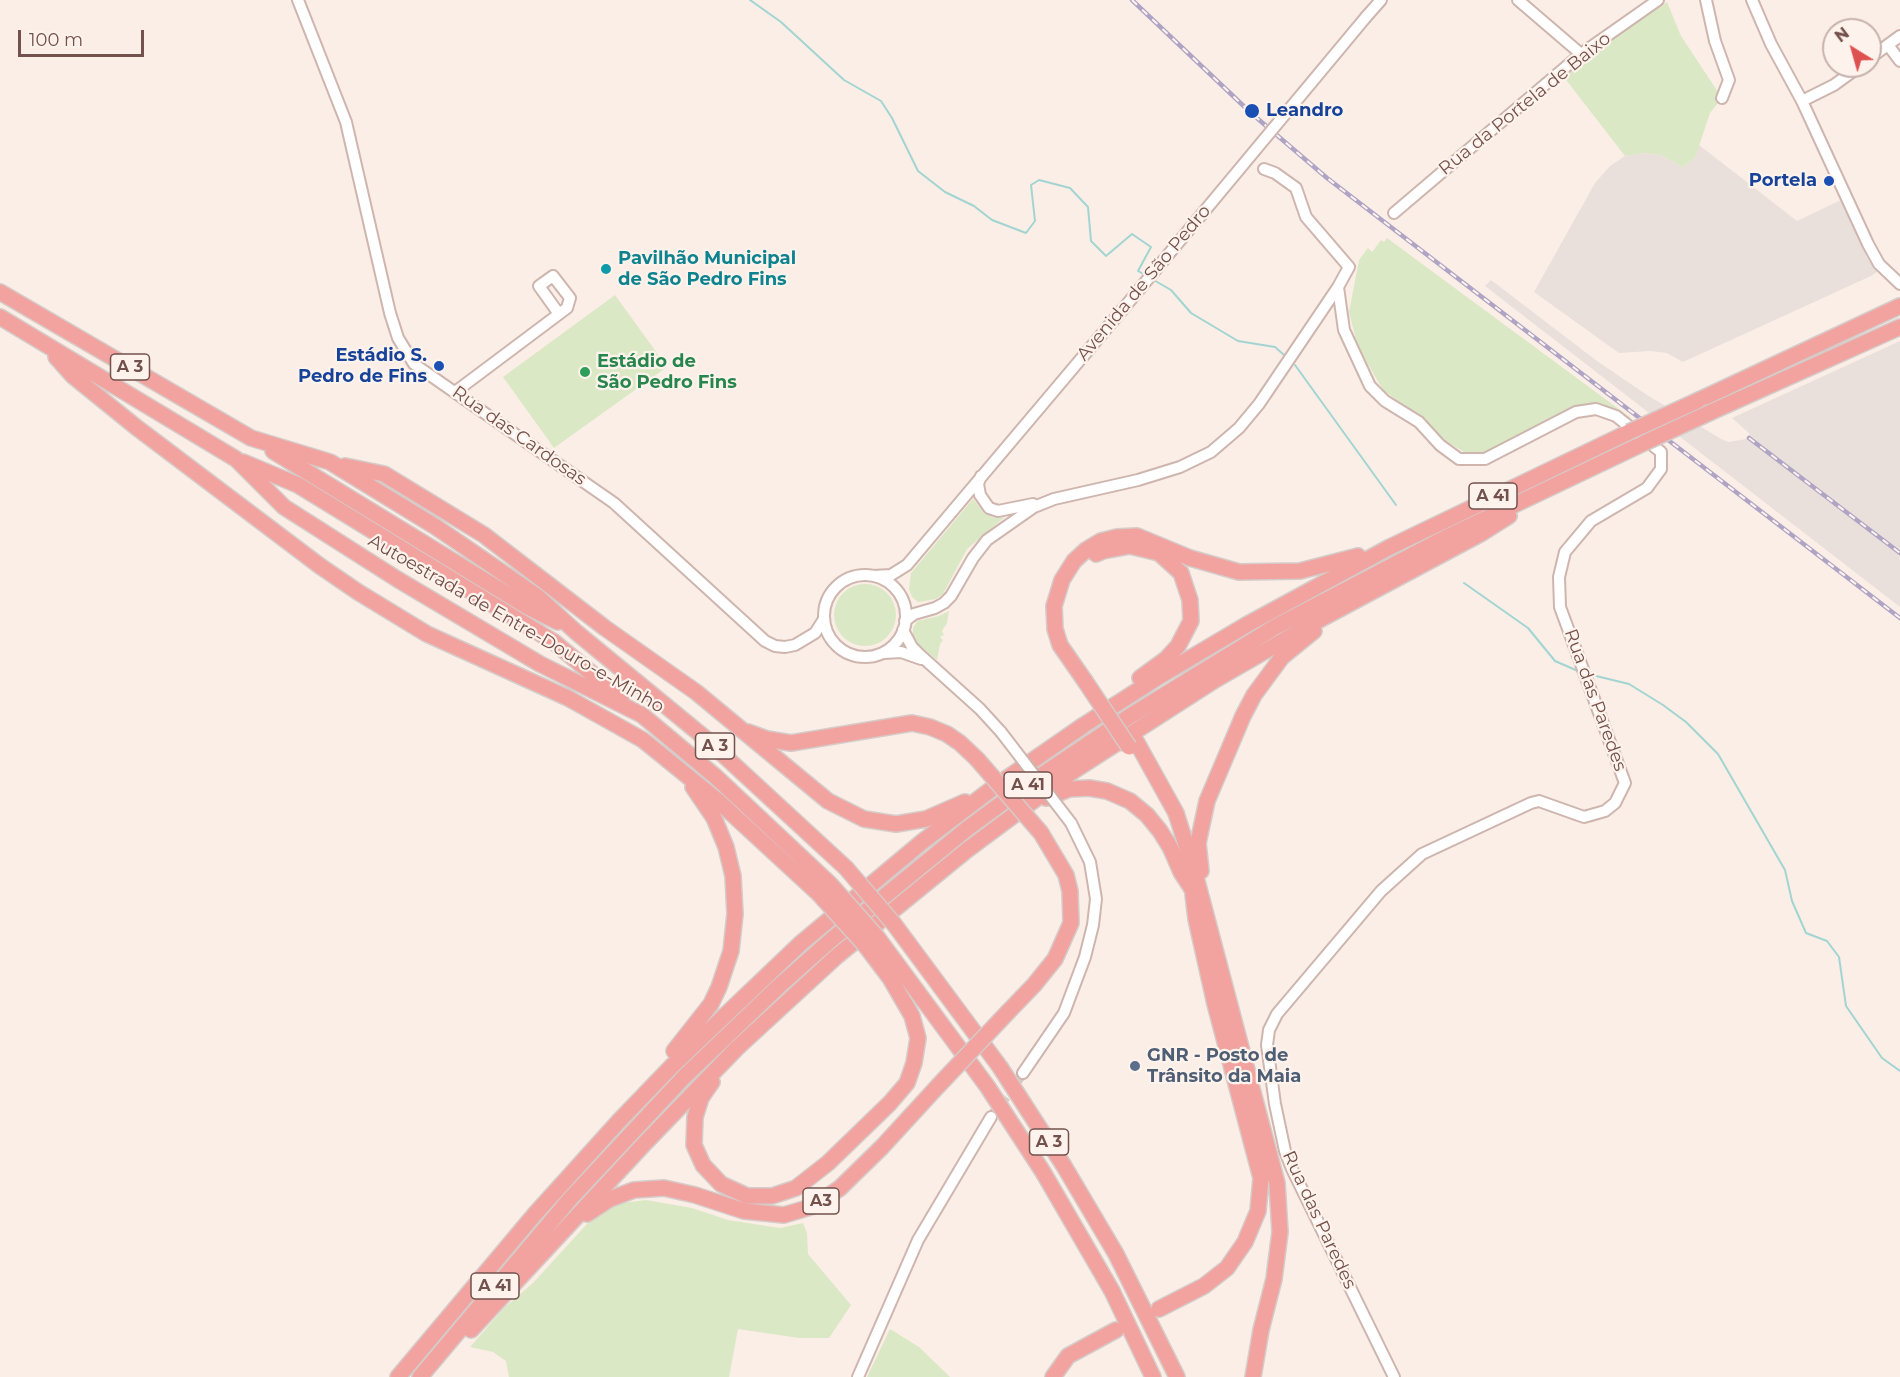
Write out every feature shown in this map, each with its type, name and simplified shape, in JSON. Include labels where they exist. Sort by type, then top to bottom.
[{"type":"highway","name":"Autoestrada de Entre-Douro-e-Minho","points":[[0,292],[251,438],[330,462],[436,526],[538,597],[576,632],[697,730],[846,868],[894,924],[1000,1067],[1065,1166],[1127,1275],[1177,1377]]},
{"type":"highway","name":"A 41","points":[[398,1377],[535,1214],[642,1097],[734,1005],[828,920],[897,862],[993,788],[1125,699],[1248,624],[1390,547],[1629,432],[1898,307]]},
{"type":"highway","name":"Autoestrada de Entre-Douro-e-Minho","points":[[0,317],[236,459],[284,507],[397,579],[540,664],[642,715],[716,777],[824,889]]},
{"type":"highway","name":"A 41","points":[[421,1376],[570,1199],[678,1083],[787,978],[930,857],[1024,787],[1232,652],[1366,578],[1565,480],[1900,327]]},
{"type":"highway","points":[[45,345],[73,376],[136,427],[320,566],[358,592],[427,634],[568,698],[643,740],[669,760],[824,889],[871,941],[912,1016],[918,1038],[914,1063],[906,1083],[890,1103],[828,1163],[796,1188],[772,1196],[747,1196],[721,1184],[703,1165],[694,1145],[695,1117],[701,1098],[737,1048]]},
{"type":"highway","name":"A 3","points":[[251,438],[528,607],[576,632]]},
{"type":"highway","name":"A 3","points":[[236,459],[298,485],[554,642],[642,715]]},
{"type":"highway","points":[[330,462],[384,474],[484,535],[605,628],[696,692],[828,801],[864,819],[896,824],[926,819],[993,788]]},
{"type":"highway","points":[[421,1376],[459,1344],[658,1129],[737,1048],[843,951],[927,882],[1072,772],[1169,709],[1250,659],[1482,533],[1565,480]]},
{"type":"highway","points":[[1252,1377],[1274,1279],[1280,1232],[1277,1183],[1205,909],[1176,813],[1088,678],[1060,645],[1054,629],[1054,606],[1062,580],[1074,561],[1086,550],[1117,537],[1137,536],[1190,558],[1239,572],[1300,571],[1390,547]]},
{"type":"highway","points":[[1088,678],[1069,640],[1064,624],[1062,609],[1068,587],[1090,557],[1103,551],[1130,546],[1159,553],[1181,573],[1190,600],[1191,621],[1178,646],[1166,659],[1136,680],[1125,699]]},
{"type":"highway","points":[[1205,909],[1198,843],[1201,824],[1207,801],[1243,716],[1260,686],[1282,657],[1353,602]]},
{"type":"highway","name":"A3","points":[[558,1236],[610,1199],[634,1190],[663,1188],[695,1195],[744,1211],[784,1215],[814,1206],[840,1188],[882,1148],[1034,986],[1055,959],[1071,923],[1070,891],[1066,874],[1041,833],[977,759],[947,734],[912,723],[791,743],[767,739],[738,728]]},
{"type":"highway","points":[[1132,744],[1181,849],[1192,889],[1196,919],[1215,1004],[1261,1178],[1258,1211],[1245,1242],[1227,1268],[1204,1286],[1159,1309]]},
{"type":"highway","points":[[642,1097],[656,1069],[685,1039],[711,1004],[731,951],[735,914],[733,876],[721,832],[706,805],[669,760]]},
{"type":"highway","points":[[1007,820],[1038,801],[1070,789],[1089,788],[1115,794],[1137,806],[1156,826],[1170,847],[1180,872],[1192,889]]},
{"type":"highway","name":"A 3","points":[[871,941],[987,1086],[1044,1172],[1112,1291],[1153,1377]]},
{"type":"highway","points":[[1053,1377],[1068,1356],[1116,1330]]},
{"type":"street","name":"Rua das Cardosas","points":[[298,0],[346,122],[390,313],[398,338],[414,364],[614,503],[765,641],[775,646],[785,647],[808,639],[824,639],[837,646]]},
{"type":"street","name":"Avenida de São Pedro","points":[[901,598],[900,581],[907,565],[1381,0]]},
{"type":"street","points":[[1518,0],[1581,54]]},
{"type":"street","name":"Rua da Portela de Baixo","points":[[1394,213],[1581,54],[1658,0]]},
{"type":"street","points":[[1706,0],[1715,41],[1729,80],[1722,98]]},
{"type":"street","points":[[1752,0],[1868,244],[1879,264],[1900,284]]},
{"type":"street","points":[[1882,49],[1900,36]]},
{"type":"street","points":[[1888,45],[1900,61]]},
{"type":"street","points":[[1802,101],[1844,78]]},
{"type":"street","points":[[981,476],[978,484],[980,495],[989,508],[998,511],[1138,480],[1180,467],[1211,452],[1239,428],[1259,404],[1349,267],[1306,217],[1296,188],[1275,173],[1264,169]]},
{"type":"street","name":"Rua das Paredes","points":[[1338,287],[1344,330],[1370,386],[1385,401],[1419,422],[1440,445],[1460,459],[1485,459],[1576,412],[1596,409],[1616,416],[1661,452],[1661,469],[1647,488],[1591,521],[1565,552],[1559,577],[1560,607],[1626,783],[1615,802],[1605,811],[1584,817],[1539,801],[1531,802],[1422,854],[1381,891],[1277,1014],[1269,1030],[1268,1045],[1275,1104],[1285,1151],[1395,1377]]},
{"type":"street","points":[[455,392],[559,314]]},
{"type":"street","points":[[877,655],[893,645],[914,614],[935,608],[951,596],[973,558],[987,540],[1034,507],[1054,499]]},
{"type":"street","name":"Avenida de São Pedro","points":[[873,576],[891,575],[907,565]]},
{"type":"street","points":[[926,610],[913,609],[891,585],[873,576],[861,575],[838,585],[830,595],[825,607],[824,619],[826,629],[837,646],[852,655],[901,652],[929,664]]},
{"type":"street","points":[[901,598],[904,626],[912,647],[980,709],[1001,732],[1071,823],[1090,862],[1096,899],[1093,925],[1085,957],[1064,1013],[1023,1073]]},
{"type":"street","points":[[808,639],[824,619]]},
{"type":"street","points":[[858,1377],[918,1240],[991,1117]]},
{"type":"shaded area","points":[[1699,145],[1797,221],[1841,200],[1868,259],[1877,272],[1683,362],[1667,353],[1651,351],[1619,353],[1534,292],[1595,183],[1610,166],[1625,156],[1643,153],[1661,155],[1683,167],[1695,158]]},
{"type":"shaded area","points":[[1491,280],[1597,361],[1647,395],[1729,442],[1746,439],[1750,434],[1732,418],[1900,341],[1900,607],[1485,286]]},
{"type":"green space","points":[[1667,2],[1681,36],[1722,98],[1710,113],[1695,158],[1683,167],[1661,155],[1643,153],[1625,156],[1563,76],[1582,59]]},
{"type":"green space","points":[[1387,238],[1631,418],[1627,420],[1603,404],[1578,405],[1486,453],[1464,452],[1441,438],[1427,422],[1383,390],[1358,347],[1349,312],[1359,260],[1368,248],[1372,252],[1381,240],[1384,242]]},
{"type":"green space","name":"Estádio de São Pedro Fins","points":[[615,295],[667,367],[554,448],[503,377]]},
{"type":"green space","points":[[973,499],[985,514],[995,518],[1005,517],[967,549],[943,594],[936,599],[918,602],[912,597],[909,589],[911,573]]},
{"type":"green space","points":[[865,584],[877,586],[887,593],[894,603],[896,615],[894,627],[887,637],[877,644],[865,646],[853,644],[843,637],[836,627],[834,615],[836,603],[843,593],[853,586]]},
{"type":"green space","points":[[949,611],[947,623],[942,631],[944,635],[940,637],[943,640],[937,660],[919,645],[913,636],[913,628],[917,621]]},
{"type":"green space","points":[[646,1200],[692,1208],[728,1220],[780,1228],[803,1223],[807,1233],[808,1254],[851,1305],[829,1338],[799,1338],[738,1329],[729,1377],[509,1377],[506,1361],[493,1352],[470,1347],[505,1307],[533,1283],[597,1213],[622,1203]]},
{"type":"green space","points":[[890,1329],[919,1347],[950,1377],[867,1377]]},
{"type":"waterway","points":[[750,0],[781,22],[844,80],[881,101],[918,171],[945,192],[974,206],[992,220],[1026,233],[1035,221],[1031,185],[1039,180],[1070,188],[1088,207],[1091,241],[1106,256],[1132,234],[1151,247],[1138,271],[1147,276]]},
{"type":"waterway","points":[[1152,279],[1171,290],[1191,313],[1238,341],[1275,347],[1284,355]]},
{"type":"waterway","points":[[1295,365],[1396,505]]},
{"type":"waterway","points":[[1464,583],[1528,628],[1555,661],[1578,671]]},
{"type":"waterway","points":[[1592,675],[1629,684],[1663,705],[1686,722],[1718,754],[1785,870],[1792,901],[1806,933],[1827,941],[1839,957],[1846,1006],[1882,1058],[1900,1071]]},
{"type":"tunnel","points":[[991,1117],[1023,1073]]},
{"type":"railway","points":[[1132,0],[1251,113],[1327,178],[1900,618]]},
{"type":"railway","points":[[1749,438],[1900,553]]},
{"type":"place","name":"Leandro","points":[[1252,111]]},
{"type":"place","name":"Portela","points":[[1829,181]]},
{"type":"place","name":"Pavilhão Municipal de São Pedro Fins","points":[[606,269]]},
{"type":"place","name":"Estádio S. Pedro de Fins","points":[[439,366]]},
{"type":"place","name":"Estádio de São Pedro Fins","points":[[585,372]]},
{"type":"place","name":"GNR - Posto de Trânsito da Maia","points":[[1135,1066]]}]
